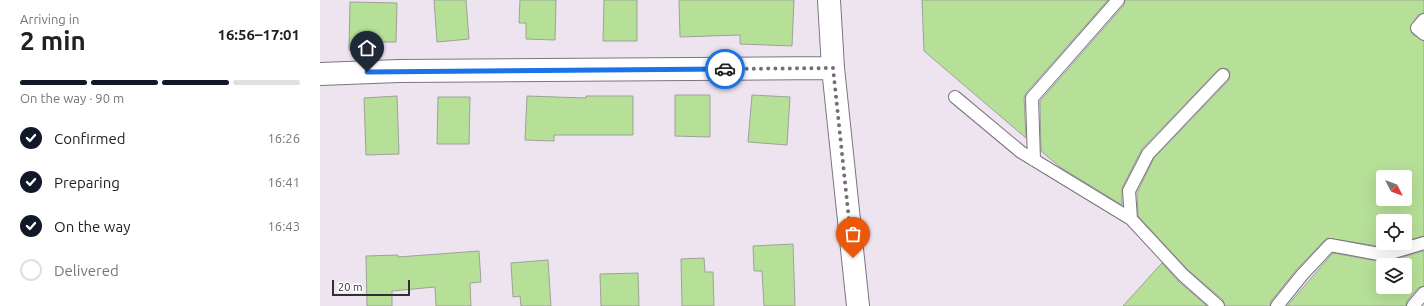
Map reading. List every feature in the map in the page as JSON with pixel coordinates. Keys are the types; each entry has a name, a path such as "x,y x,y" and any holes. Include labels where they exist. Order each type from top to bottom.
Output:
{"street":[{"path":"829,0 833,68 858,306"},
{"path":"320,74 407,71 833,68"}],"lane":[{"path":"1034,160 1032,98 1118,0"},
{"path":"1424,20 1417,28 1424,34"},
{"path":"1131,219 1130,191 1148,154 1223,75"},
{"path":"955,97 1021,152 1131,219 1183,275 1218,306"},
{"path":"1277,306 1302,275 1330,246 1384,255 1424,243"},
{"path":"1413,306 1424,293"}],"building":[{"path":"434,0 466,0 469,39 437,42"},
{"path":"520,0 556,0 555,40 526,39 526,23 519,23"},
{"path":"604,0 637,0 637,41 603,41"},
{"path":"679,0 794,0 792,46 740,44 740,35 680,37"},
{"path":"922,0 1108,0 1026,93 1024,98 1026,138 924,51"},
{"path":"1125,0 1424,0 1424,13 1418,15 1410,27 1412,34 1424,41 1424,236 1412,239 1412,214 1376,214 1376,246 1327,238 1296,270 1271,301 1270,306 1225,306 1223,300 1188,270 1138,216 1137,193 1154,158 1229,80 1230,73 1228,69 1221,68 1218,70 1142,149 1122,188 1122,205 1060,167 1041,151 1040,101 1124,5"},
{"path":"350,2 397,3 396,42 374,42 374,50 349,50"},
{"path":"675,95 710,95 710,137 675,136"},
{"path":"752,95 790,97 787,145 748,142"},
{"path":"397,96 399,154 366,155 364,98"},
{"path":"527,96 586,98 586,96 633,96 633,135 554,135 554,141 525,140"},
{"path":"438,97 470,97 469,144 437,144"},
{"path":"793,244 795,306 764,306 762,271 754,271 753,246"},
{"path":"479,251 481,282 470,283 471,306 436,306 435,287 392,291 392,306 367,306 366,256 398,255 398,257"},
{"path":"1424,251 1424,286 1418,288 1407,301 1406,306 1287,306 1333,253 1376,261 1376,294 1412,294 1412,258 1398,258"},
{"path":"704,258 705,272 713,272 714,306 682,306 681,259"},
{"path":"548,260 551,306 521,306 520,296 513,297 511,263"},
{"path":"1162,263 1178,281 1207,306 1123,306"},
{"path":"638,273 639,306 601,306 600,274"}],"way so far":[{"path":"725,69 833,68 853,258"}],"route":[{"path":"367,72 725,69"}]}
